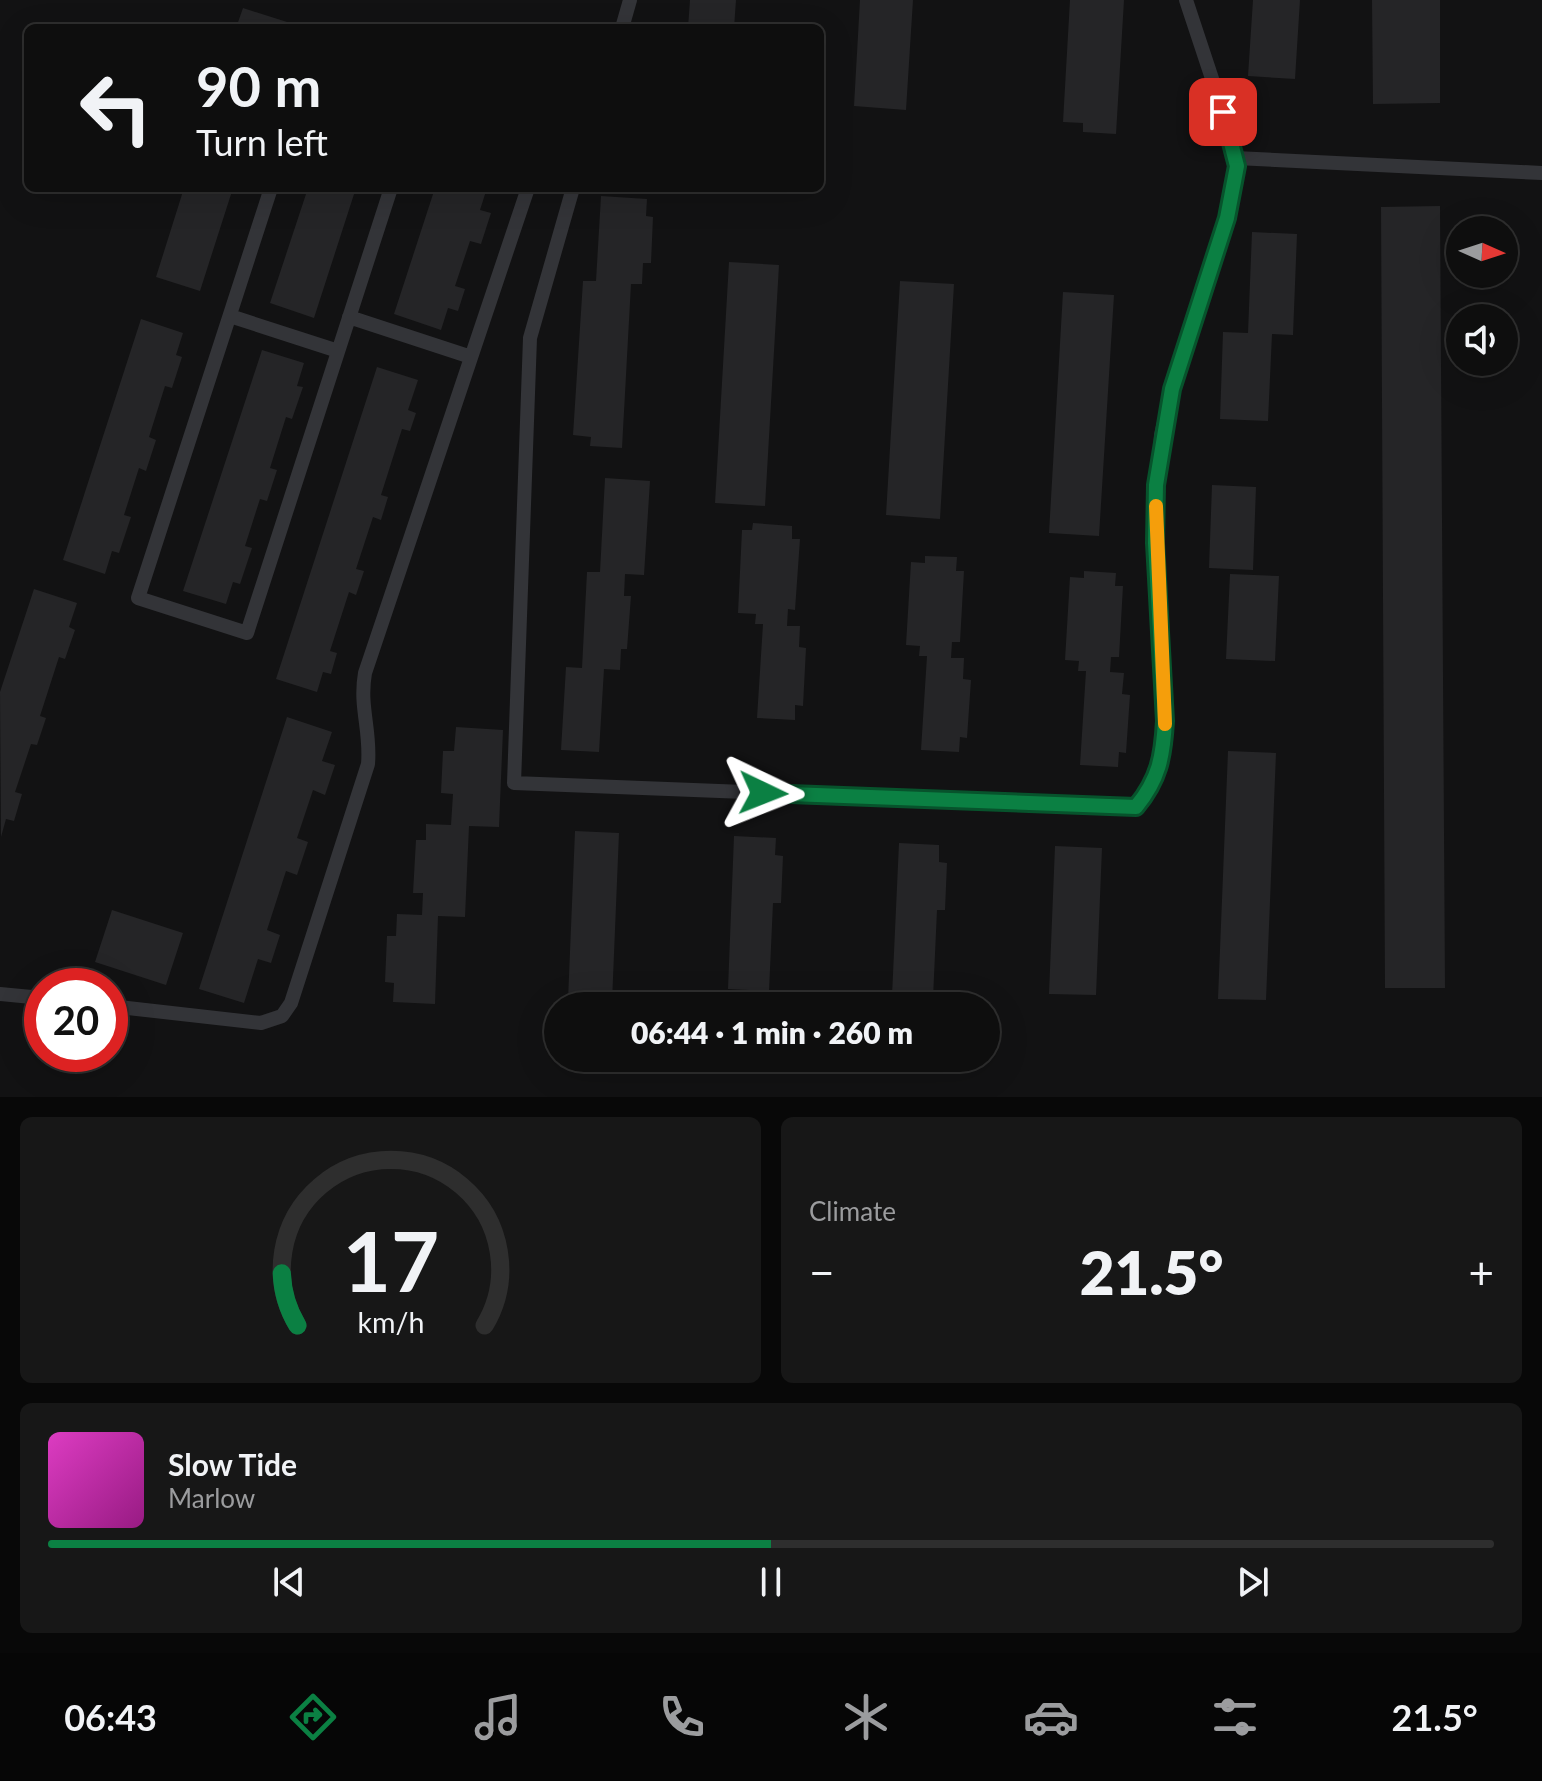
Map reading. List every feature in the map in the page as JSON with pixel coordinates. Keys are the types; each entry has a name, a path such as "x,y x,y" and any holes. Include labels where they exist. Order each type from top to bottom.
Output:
{"lane":[{"path":"623,24 630,0"},
{"path":"572,192 530,338 514,783 1136,807 1153,787 1163,751 1165,721 1155,543 1161,435 1172,389 1227,218 1236,158 1186,0"},
{"path":"1236,158 1542,173"},
{"path":"270,192 138,598 247,633 390,192"},
{"path":"128,1008 261,1023 282,1016 291,1003 368,764 370,733 361,699 365,673 527,192"},
{"path":"230,316 338,351"},
{"path":"349,317 471,357"},
{"path":"0,994 24,996"}],"building":[{"path":"690,0 736,0 734,24 688,24"},
{"path":"860,0 913,0 906,110 854,106"},
{"path":"1070,0 1124,0 1116,134 1083,132 1083,123 1063,122"},
{"path":"1253,0 1300,0 1295,79 1248,76"},
{"path":"1372,0 1440,0 1440,103 1373,104"},
{"path":"243,8 287,22 286,24 237,24"},
{"path":"183,192 232,192 200,291 156,277"},
{"path":"307,192 355,192 314,318 270,303"},
{"path":"434,192 486,192 480,210 491,213 481,244 470,241 455,286 465,289 458,311 448,308 441,330 394,314"},
{"path":"601,196 647,199 646,216 653,217 651,263 643,263 642,284 631,284 622,448 590,446 591,437 573,435 583,281 596,281"},
{"path":"1440,206 1445,988 1385,988 1381,207"},
{"path":"1252,232 1297,234 1293,335 1272,334 1268,421 1220,419 1223,332 1248,333"},
{"path":"729,262 779,265 765,506 715,503"},
{"path":"900,281 954,284 940,519 886,515"},
{"path":"1063,292 1114,295 1099,536 1049,533"},
{"path":"141,319 183,333 176,355 182,357 172,388 165,386 149,437 156,440 146,471 139,468 124,515 131,517 119,553 112,551 105,574 63,560"},
{"path":"262,350 304,363 297,386 303,387 292,419 286,417 270,468 277,470 267,501 260,499 245,546 252,548 240,584 233,582 226,604 183,591"},
{"path":"377,367 418,380 408,410 416,413 410,431 402,429 381,495 388,497 381,520 373,517 356,569 364,571 356,595 349,592 330,651 337,653 331,674 323,672 317,692 276,679"},
{"path":"605,478 650,481 644,575 625,574 624,596 631,596 627,649 621,649 620,670 604,669 599,752 561,750 566,667 582,668 587,572 600,572"},
{"path":"1212,485 1256,487 1253,570 1209,568"},
{"path":"753,523 792,526 792,539 800,539 795,610 788,609 787,626 800,626 799,647 806,648 803,706 795,705 795,720 757,718 763,624 755,624 756,614 738,613 742,530 752,530"},
{"path":"925,556 957,557 956,571 964,571 960,642 952,642 951,658 964,658 963,679 971,680 967,738 960,737 959,752 921,750 927,656 919,656 920,646 906,645 911,562 925,563"},
{"path":"1084,571 1116,573 1115,586 1123,586 1119,657 1111,657 1110,672 1124,673 1122,694 1130,695 1126,753 1119,752 1118,767 1080,765 1086,671 1078,671 1079,661 1065,660 1070,577 1084,578"},
{"path":"1230,574 1279,576 1275,661 1226,659"},
{"path":"34,589 77,603 69,627 75,630 65,659 59,657 40,716 46,718 37,745 31,744 15,792 22,794 14,821 6,819 1,837 0,692"},
{"path":"287,717 332,732 322,761 335,765 325,795 313,790 297,838 308,842 297,875 286,871 267,930 280,935 271,963 258,959 244,1003 199,989"},
{"path":"456,727 503,730 499,827 469,826 465,917 438,916 435,1004 393,1002 394,983 385,982 387,936 396,936 397,914 422,915 423,893 413,893 416,840 426,840 426,824 451,825 453,794 441,793 443,751 454,751"},
{"path":"1228,751 1276,753 1266,1000 1218,999"},
{"path":"575,831 619,833 612,992 568,992"},
{"path":"734,836 776,838 775,855 783,856 781,903 773,903 769,991 728,989"},
{"path":"899,843 939,845 939,862 947,863 945,910 937,910 933,992 892,992"},
{"path":"1055,846 1102,848 1096,995 1049,994"},
{"path":"112,910 183,933 166,985 128,973 128,968 114,968 95,962"}],"slow traffic":[{"path":"1156,506 1155,543 1165,724"}],"route":[{"path":"763,793 1136,807 1153,787 1163,751 1165,721 1155,543 1161,435 1172,389 1227,218 1237,166 1223,112"}]}
